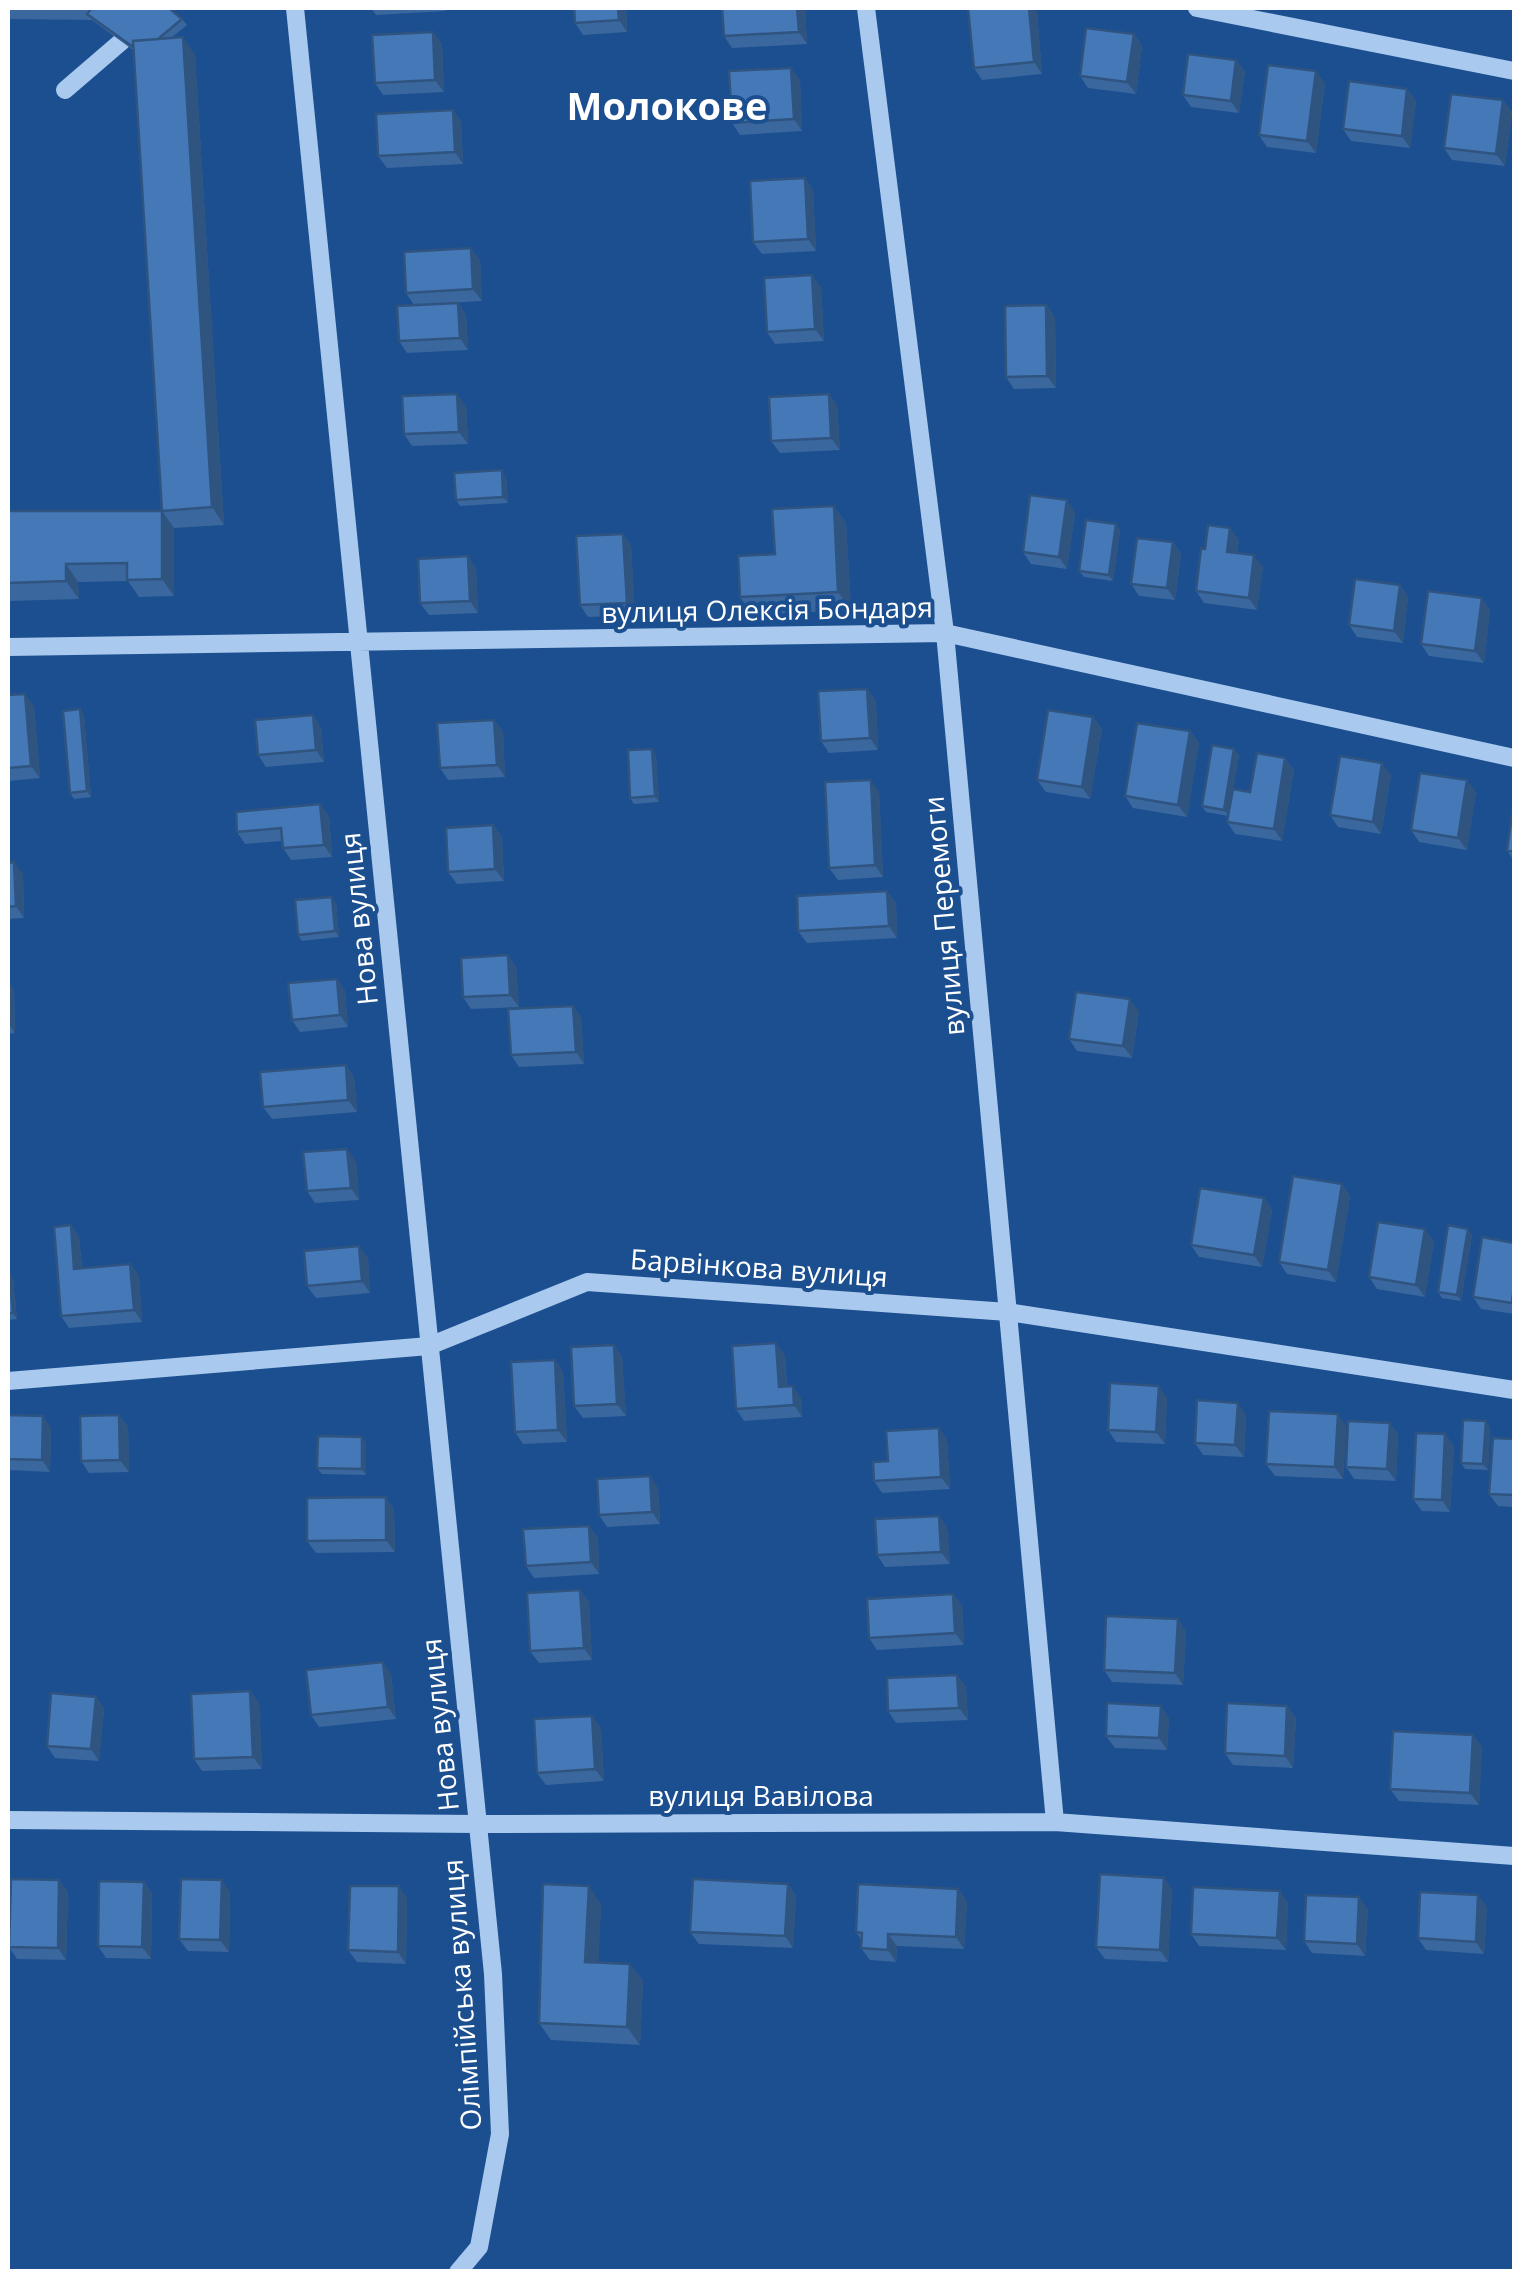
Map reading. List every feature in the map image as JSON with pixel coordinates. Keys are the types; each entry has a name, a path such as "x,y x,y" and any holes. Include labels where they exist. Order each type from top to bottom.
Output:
{"street":[{"name":"Нова вулиця","path":"295,8 476,1824"},
{"name":"вулиця Перемоги","path":"866,8 944,633 1056,1822"},
{"path":"1197,8 1514,70"},
{"path":"65,90 122,41"},
{"name":"вулиця Олексія Бондаря","path":"8,647 944,633 1514,758"},
{"name":"Барвінкова вулиця","path":"8,1381 429,1346 587,1282 1008,1312 1514,1390"},
{"name":"вулиця Вавілова","path":"8,1820 476,1824 1056,1822 1514,1856"},
{"name":"Олімпійська вулиця","path":"458,2272 479,2247 500,2134 493,1974 476,1824"}],"building":[{"path":"92,8 169,8 182,19 158,39 133,41 133,47 87,14"},
{"path":"574,8 618,8 619,20 575,23"},
{"path":"722,8 797,8 799,32 724,36"},
{"path":"968,8 1029,8 1034,62 974,68"},
{"path":"1086,28 1134,34 1127,82 1080,76"},
{"path":"433,32 435,80 375,83 372,35"},
{"path":"183,37 212,507 162,511 133,41"},
{"path":"1188,54 1236,60 1231,101 1183,95"},
{"path":"1268,65 1316,71 1307,141 1259,135"},
{"path":"791,68 794,119 732,123 729,71"},
{"path":"1349,81 1407,89 1402,136 1343,129"},
{"path":"1451,94 1503,100 1496,154 1444,148"},
{"path":"453,110 455,152 378,156 376,114"},
{"path":"805,178 808,239 753,242 750,181"},
{"path":"471,248 473,289 406,293 404,252"},
{"path":"812,275 815,329 767,332 764,278"},
{"path":"458,303 460,338 399,341 397,306"},
{"path":"1046,305 1047,376 1006,377 1005,306"},
{"path":"457,394 459,432 404,434 402,396"},
{"path":"829,394 831,438 771,441 769,397"},
{"path":"502,470 503,497 456,500 454,473"},
{"path":"1030,495 1067,500 1059,557 1023,552"},
{"path":"834,506 838,592 740,597 738,556 775,554 772,509"},
{"path":"8,511 162,511 162,579 127,580 127,563 66,564 66,581 8,583"},
{"path":"1086,520 1116,524 1109,575 1079,571"},
{"path":"1208,525 1230,528 1227,552 1254,555 1249,598 1196,591"},
{"path":"623,534 627,603 580,605 576,536"},
{"path":"1137,538 1173,542 1167,588 1131,584"},
{"path":"468,556 470,601 420,603 418,559"},
{"path":"1355,579 1400,585 1394,631 1349,625"},
{"path":"1428,591 1482,598 1475,651 1421,644"},
{"path":"867,689 870,738 821,741 818,691"},
{"path":"25,694 31,766 8,768 8,695"},
{"path":"80,709 87,791 70,793 63,711"},
{"path":"1048,710 1093,717 1082,787 1037,780"},
{"path":"313,715 316,750 258,755 255,720"},
{"path":"494,720 497,765 440,768 437,723"},
{"path":"1137,723 1190,731 1178,805 1125,796"},
{"path":"1212,745 1234,749 1224,810 1202,806"},
{"path":"652,749 655,796 630,798 628,750"},
{"path":"1257,753 1285,758 1274,829 1227,822 1233,789 1250,792"},
{"path":"1340,756 1382,763 1373,822 1330,815"},
{"path":"1420,773 1467,780 1458,838 1411,830"},
{"path":"871,780 875,865 829,868 825,782"},
{"path":"1514,801 1514,852 1507,850"},
{"path":"320,804 324,845 283,848 281,828 237,832 236,812"},
{"path":"493,825 495,869 448,872 446,828"},
{"path":"14,862 16,906 8,907 8,863"},
{"path":"887,891 889,926 798,931 797,896"},
{"path":"332,897 335,931 298,935 295,900"},
{"path":"508,955 510,995 463,997 461,958"},
{"path":"337,979 340,1015 292,1020 288,983"},
{"path":"1076,992 1130,999 1123,1046 1069,1039"},
{"path":"573,1006 576,1052 511,1055 508,1009"},
{"path":"346,1065 348,1100 263,1107 260,1072"},
{"path":"347,1149 351,1188 307,1191 303,1152"},
{"path":"1293,1176 1342,1184 1328,1270 1279,1262"},
{"path":"1200,1188 1264,1198 1254,1255 1191,1245"},
{"path":"1378,1222 1425,1229 1416,1285 1369,1277"},
{"path":"71,1225 74,1269 130,1264 134,1310 61,1316 54,1227"},
{"path":"1448,1225 1468,1229 1457,1295 1438,1292"},
{"path":"1482,1237 1514,1243 1512,1303 1473,1297"},
{"path":"359,1246 362,1281 307,1286 304,1251"},
{"path":"9,1273 13,1313 8,1313"},
{"path":"776,1343 779,1387 793,1386 794,1405 736,1409 732,1346"},
{"path":"614,1345 617,1404 574,1406 571,1347"},
{"path":"555,1360 558,1430 515,1432 511,1362"},
{"path":"1110,1383 1159,1386 1156,1432 1108,1430"},
{"path":"1197,1400 1238,1403 1235,1445 1195,1443"},
{"path":"1269,1411 1338,1414 1335,1467 1266,1464"},
{"path":"8,1415 43,1416 42,1460 8,1459"},
{"path":"119,1415 120,1460 81,1461 80,1416"},
{"path":"1463,1420 1486,1421 1483,1464 1461,1463"},
{"path":"1348,1421 1390,1423 1387,1469 1346,1467"},
{"path":"939,1428 941,1477 874,1481 873,1462 888,1461 886,1431"},
{"path":"1416,1433 1445,1434 1442,1500 1413,1499"},
{"path":"318,1436 362,1437 362,1469 317,1468"},
{"path":"1493,1438 1514,1439 1514,1495 1489,1494"},
{"path":"650,1476 652,1512 599,1515 597,1479"},
{"path":"386,1497 386,1540 307,1541 307,1498"},
{"path":"939,1516 941,1552 877,1555 875,1519"},
{"path":"589,1526 591,1562 526,1566 523,1529"},
{"path":"580,1590 584,1648 530,1651 527,1593"},
{"path":"953,1594 955,1633 869,1638 867,1599"},
{"path":"1106,1616 1178,1619 1175,1673 1104,1670"},
{"path":"383,1662 388,1707 311,1715 306,1670"},
{"path":"957,1675 959,1708 888,1711 887,1678"},
{"path":"250,1691 253,1757 194,1759 191,1694"},
{"path":"51,1693 96,1697 91,1749 47,1746"},
{"path":"1107,1703 1161,1706 1159,1738 1106,1736"},
{"path":"1227,1703 1287,1706 1285,1756 1225,1753"},
{"path":"592,1716 595,1769 537,1773 534,1719"},
{"path":"1393,1731 1473,1735 1470,1793 1390,1789"},
{"path":"1100,1874 1164,1878 1160,1950 1096,1947"},
{"path":"11,1879 59,1880 58,1948 9,1947"},
{"path":"181,1879 222,1880 220,1940 179,1939"},
{"path":"693,1879 788,1884 785,1936 690,1932"},
{"path":"99,1881 144,1882 142,1947 98,1946"},
{"path":"543,1884 589,1886 585,1962 630,1964 627,2027 539,2023"},
{"path":"858,1884 958,1889 956,1937 888,1934 888,1950 861,1948 862,1933 856,1932"},
{"path":"350,1886 399,1886 398,1952 348,1950"},
{"path":"1193,1887 1280,1891 1277,1938 1191,1934"},
{"path":"1420,1892 1478,1895 1476,1942 1418,1938"},
{"path":"1306,1895 1359,1897 1357,1944 1304,1941"}],"district":[{"name":"Молокове","path":"667,105"}]}
